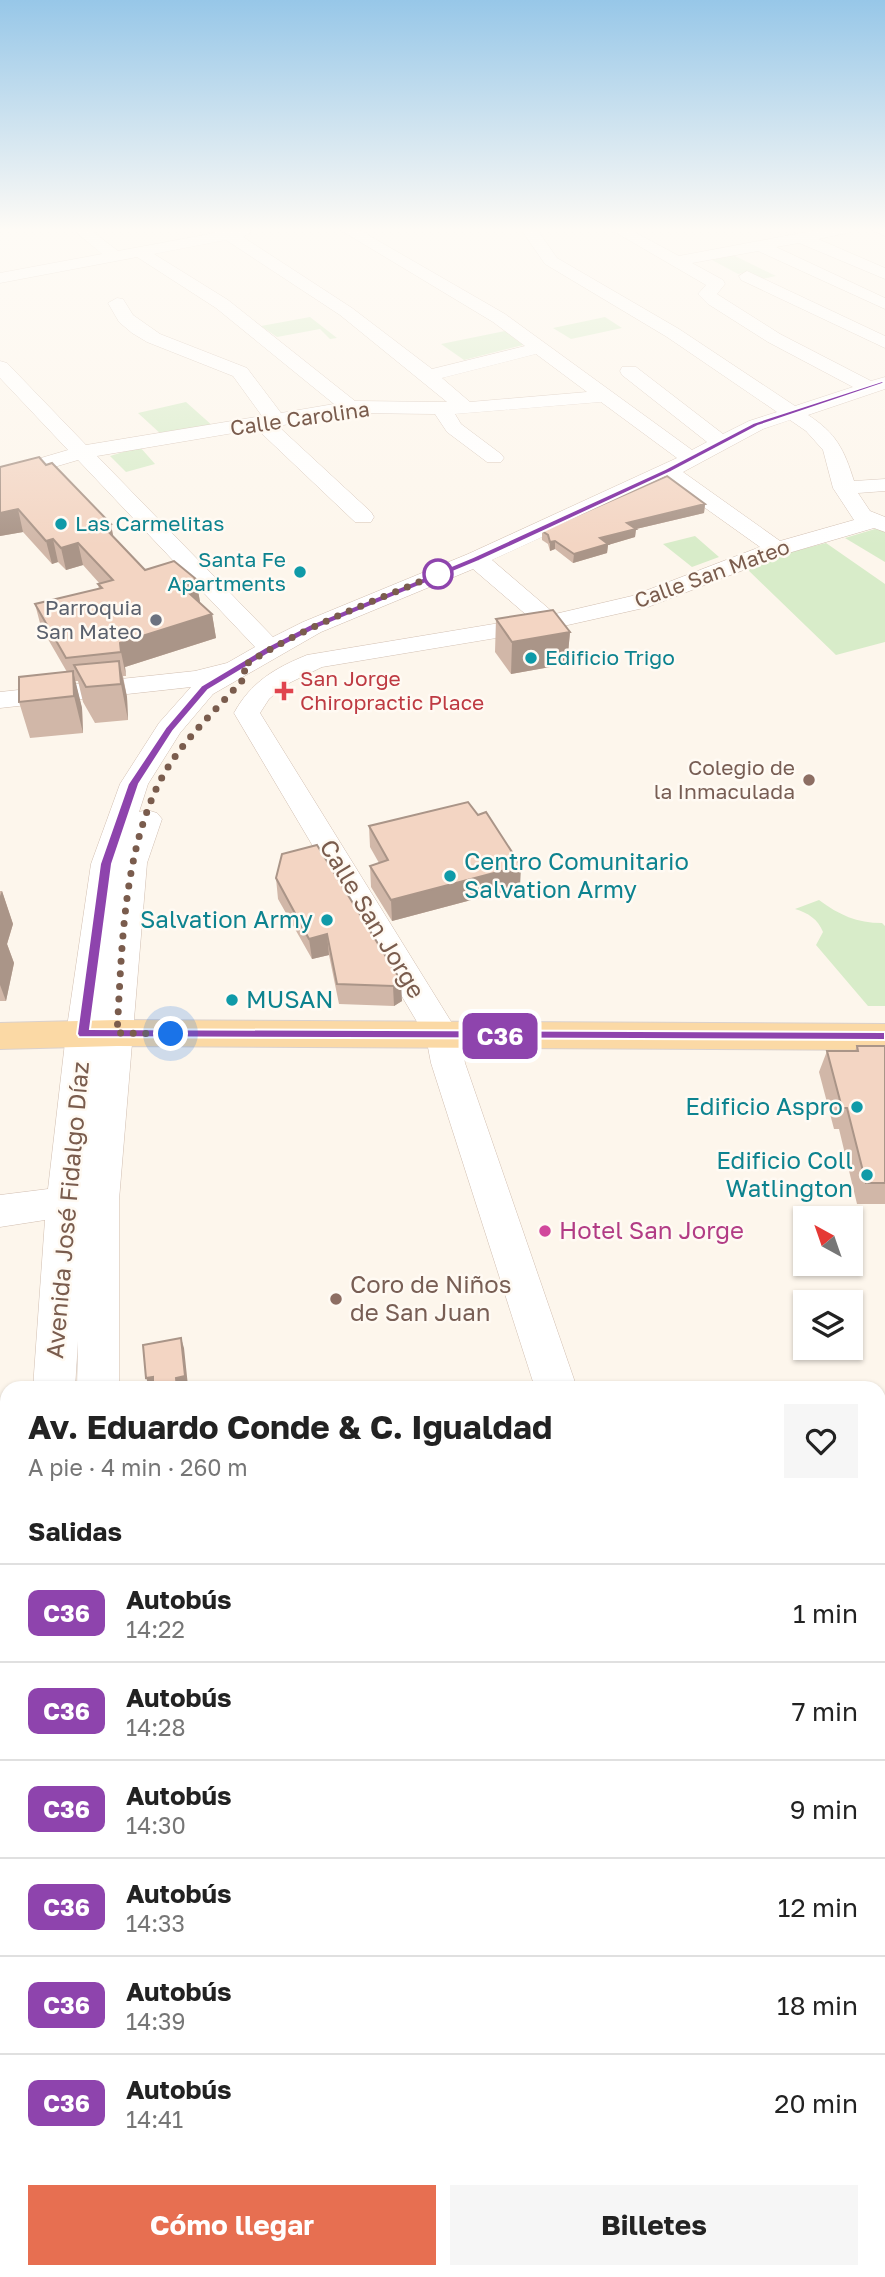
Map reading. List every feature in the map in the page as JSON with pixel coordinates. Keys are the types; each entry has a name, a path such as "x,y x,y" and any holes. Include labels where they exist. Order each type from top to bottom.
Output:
{"main road":[{"path":"0,1036 100,1034 885,1037"}],"street":[{"path":"150,334 245,376 269,421 363,517"},
{"path":"259,334 350,408"},
{"path":"378,334 430,375 465,408"},
{"path":"521,334 691,459"},
{"path":"676,334 813,427 833,447 845,488 862,516 879,524"},
{"path":"768,334 877,385"},
{"path":"867,334 885,343"},
{"path":"430,375 541,347"},
{"path":"0,368 83,452 265,663 312,627 476,559 668,471 756,425 877,385"},
{"path":"629,371 721,443"},
{"name":"Calle Carolina","path":"0,477 83,452 350,408 465,408 604,396"},
{"path":"441,408 454,428 494,457"},
{"path":"668,471 777,549"},
{"path":"845,488 885,485"},
{"name":"Calle San Mateo","path":"0,700 195,678 265,663 316,660 550,622 639,602 777,549 879,524"},
{"path":"476,559 550,622"},
{"name":"Avenida José Fidalgo Díaz","path":"54,1381 66,1202 100,1034 123,938 132,863 158,787 193,732 247,675 265,663"},
{"name":"Calle San Jorge","path":"265,663 247,713 443,1036 452,1076 554,1381"},
{"name":"Avenida José Fidalgo Díaz","path":"98,1381 100,1034"},
{"path":"0,1211 66,1202"}],"green space":[{"path":"325,334 332,334 337,338 330,339"},
{"path":"489,334 509,334 523,345 464,360 441,344"},
{"path":"563,334 593,334 571,339"},
{"path":"186,402 214,427 162,435 138,413"},
{"path":"140,447 155,464 126,472 110,456"},
{"path":"875,529 885,531 885,562 845,538"},
{"path":"695,536 719,557 692,567 663,544"},
{"path":"826,543 885,584 885,642 836,655 746,568 772,557"},
{"path":"819,900 849,917 864,922 882,923 885,926 885,1006 868,1006 816,945 823,932 821,927 812,917 795,909"}],"building":[{"path":"39,457 46,465 52,463 111,524 103,526 145,570 174,561 196,579 179,584 212,614 120,643 121,652 66,658 35,604 102,588 98,584 113,580 78,543 61,548 53,539 46,541 18,509 0,513 0,467"},
{"path":"667,476 705,504 627,523 636,529 600,538 608,544 574,554 555,541 550,542 548,535 542,531"},
{"path":"553,610 570,632 512,642 496,619"},
{"path":"119,661 121,684 86,687 74,665"},
{"path":"73,671 74,696 19,702 19,677"},
{"name":"Centro Comunitario Salvation Army","path":"468,802 478,815 486,812 521,866 391,900 370,866 388,860 369,826"},
{"path":"317,845 401,981 393,986 337,984 327,934 309,939 276,878 282,854"},
{"path":"857,1046 885,1046 885,1183 866,1183 847,1108 842,1108 827,1051 858,1051"},
{"path":"181,1338 185,1376 176,1378 176,1381 153,1381 153,1377 146,1378 143,1345"}],"bus line":[{"name":"C36","path":"885,383 756,425 668,471 476,559 312,627 204,688 169,729 134,784 106,864 83,1034 885,1037"}],"place":[{"name":"Las Carmelitas","path":"61,524"},
{"name":"Santa Fe Apartments","path":"300,572"},
{"name":"Parroquia San Mateo","path":"156,620"},
{"name":"Edificio Trigo","path":"531,658"},
{"name":"San Jorge Chiropractic Place","path":"284,691"},
{"name":"Colegio de la Inmaculada","path":"809,780"},
{"name":"Centro Comunitario Salvation Army","path":"450,876"},
{"name":"Salvation Army","path":"327,920"},
{"name":"MUSAN","path":"232,1000"},
{"name":"Edificio Aspro","path":"857,1107"},
{"name":"Edificio Coll Watlington","path":"867,1175"},
{"name":"Hotel San Jorge","path":"545,1231"},
{"name":"Coro de Niños de San Juan","path":"336,1299"}],"route":[{"path":"171,1034 117,1033 123,938 132,863 158,787 193,732 247,675 242,667 312,627 438,574"}]}
